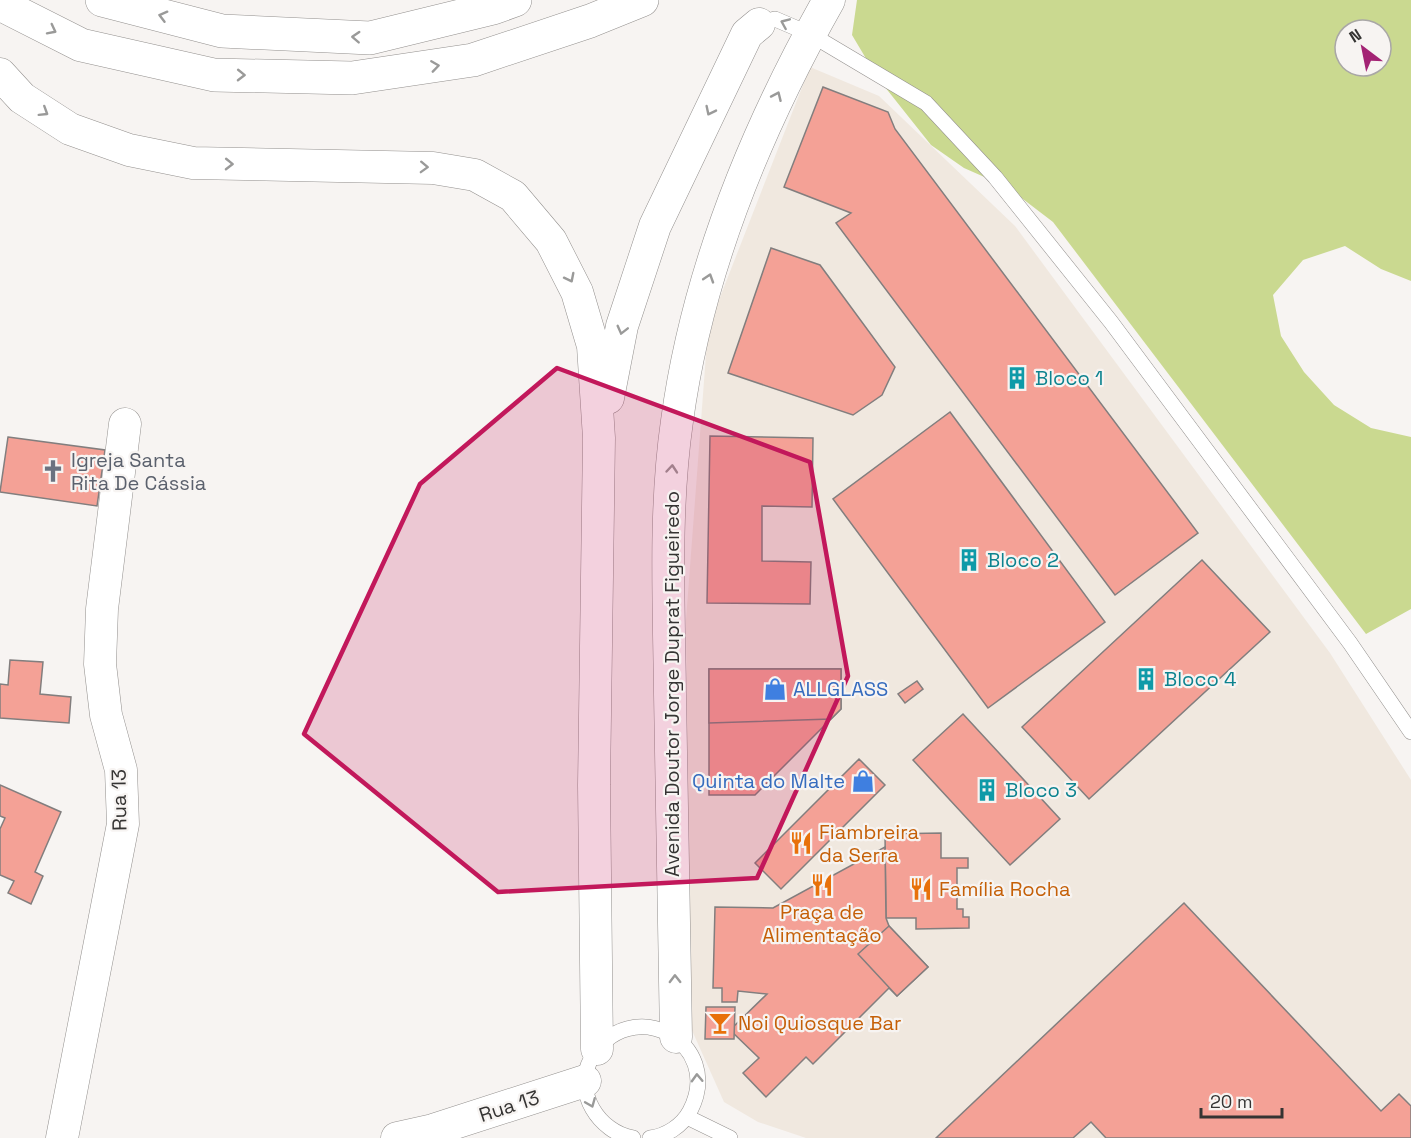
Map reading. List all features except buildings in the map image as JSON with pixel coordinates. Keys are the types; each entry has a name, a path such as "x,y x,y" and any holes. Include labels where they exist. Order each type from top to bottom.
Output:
{"main road":[{"path":"102,0 222,31 370,38 493,8 514,0"},
{"path":"0,4 81,45 214,75 352,78 473,60 590,21 642,0"}],"street":[{"name":"Avenida Doutor Jorge Duprat Figueiredo","path":"676,1037 668,568 677,420 698,309 721,242 779,92 829,0"},
{"path":"600,438 622,326 655,226 747,34 759,24"},
{"path":"0,74 22,98 70,129 129,150 193,163 433,168 475,176 513,196 551,241 577,292 594,346 600,438 594,785 597,1049"},
{"name":"Rua 13","path":"62,1138 123,824 121,770 106,715 100,664 102,609 125,424"},
{"name":"Rua 13","path":"397,1138 433,1130 585,1081"}],"lane":[{"path":"759,24 775,19 810,34 926,103 995,177 1111,322 1350,643 1411,732"},
{"path":"633,1138 608,1128 596,1115 588,1099 585,1081 588,1064 597,1049 610,1036 626,1028 643,1026 661,1029 676,1037 689,1050 697,1066 699,1083 696,1101 687,1117 674,1129 650,1138"},
{"path":"687,1117 730,1138"}],"highlighted area":[{"path":"557,368 810,462 848,676 757,878 498,892 304,734 420,484"}],"shaded area":[{"path":"810,67 879,96 1015,226 1330,653 1411,780 1411,1138 806,1138 758,1122 724,1102 690,1026 686,620 708,328"}],"green space":[{"path":"857,0 1411,0 1411,281 1381,269 1345,246 1303,260 1273,295 1281,336 1304,372 1334,405 1371,428 1411,437 1411,609 1366,634 1053,222 1007,187 964,168 931,145 877,77 852,35"}],"place":[{"name":"Bloco 1","path":"1017,378"},
{"name":"Igreja Santa Rita De Cássia","path":"53,471"},
{"name":"Bloco 2","path":"969,560"},
{"name":"Bloco 4","path":"1146,679"},
{"name":"ALLGLASS","path":"775,689"},
{"name":"Quinta do Malte","path":"863,781"},
{"name":"Bloco 3","path":"987,790"},
{"name":"Fiambreira da Serra","path":"801,843"},
{"name":"Praça de Alimentação","path":"822,885"},
{"name":"Família Rocha","path":"921,889"},
{"name":"Noi Quiosque Bar","path":"720,1023"}]}
